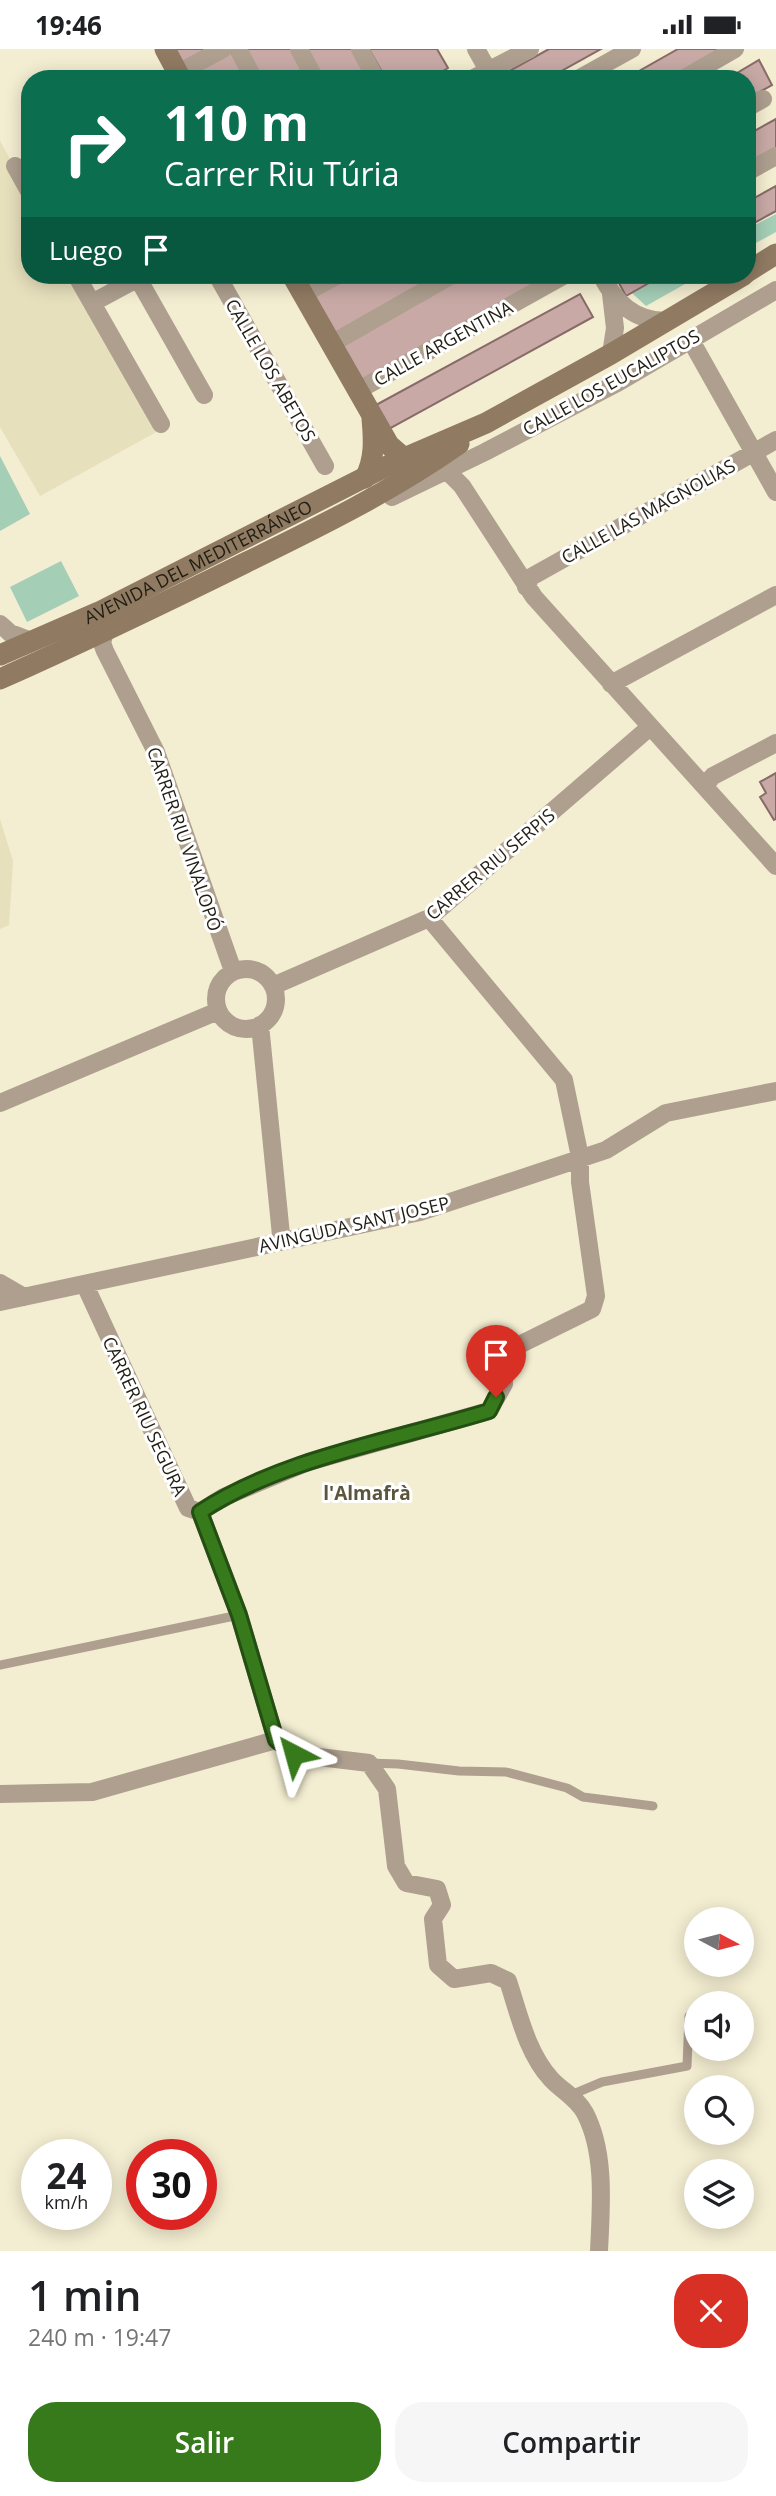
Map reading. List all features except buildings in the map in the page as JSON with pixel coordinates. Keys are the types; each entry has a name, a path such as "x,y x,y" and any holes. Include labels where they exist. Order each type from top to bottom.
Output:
{"street":[{"path":"165,49 177,70"},
{"path":"190,70 223,49"},
{"path":"238,49 249,70"},
{"path":"299,49 310,70"},
{"path":"360,49 371,70"},
{"path":"476,49 482,70"},
{"path":"494,70 530,49"},
{"path":"594,70 632,49"},
{"path":"699,70 735,49"},
{"path":"756,167 776,156"},
{"path":"15,166 21,177"},
{"name":"AVENIDA DEL MEDITERRÁNEO","path":"756,267 776,254"},
{"path":"81,284 161,424"},
{"path":"92,303 126,284"},
{"path":"144,284 204,395"},
{"name":"CALLE LOS ABETOS","path":"221,284 325,466"},
{"path":"297,284 397,457 435,468 462,486 526,587 776,866"},
{"path":"303,294 321,284"},
{"path":"331,344 436,284"},
{"name":"CALLE ARGENTINA","path":"357,391 549,284"},
{"path":"606,284 611,294 615,328 611,354"},
{"name":"AVENIDA DEL MEDITERRÁNEO","path":"0,655 99,612 365,478 397,457 486,422 611,354 728,284"},
{"name":"CALLE LOS EUCALIPTOS","path":"435,468 619,382 776,290"},
{"path":"611,294 635,314 650,321 666,321"},
{"path":"694,337 695,346 776,492"},
{"path":"365,478 374,446 372,417"},
{"name":"AVENIDA DEL MEDITERRÁNEO","path":"299,536 352,516 435,468 486,422"},
{"name":"CALLE LAS MAGNOLIAS","path":"526,587 531,577 776,440"},
{"name":"AVENIDA DEL MEDITERRÁNEO","path":"344,512 383,486 389,479 397,457"},
{"name":"AVENIDA DEL MEDITERRÁNEO","path":"0,678 104,632 435,468"},
{"path":"611,684 776,595"},
{"path":"0,624 10,633 31,641"},
{"name":"CARRER RIU VINALOPÓ","path":"104,632 102,643 105,651 156,752 233,971"},
{"name":"CARRER RIU SERPIS","path":"273,986 429,919 650,727"},
{"path":"704,786 713,776 776,743"},
{"path":"200,1512 224,1496 308,1462 489,1411 504,1384 503,1360 511,1349 592,1309 596,1296 583,1207 580,1157 564,1080 429,919"},
{"path":"251,969 260,972 273,986 275,1004 267,1020 260,1025 251,1028 232,1025 218,1011 216,993 225,977 233,971 251,969"},
{"path":"0,1103 218,1011"},
{"path":"260,1025 281,1235 285,1241"},
{"name":"AVINGUDA SANT JOSEP","path":"0,1302 420,1212 606,1150 666,1113 776,1091"},
{"path":"0,1283 24,1297"},
{"name":"CARRER RIU SEGURA","path":"85,1285 188,1508 200,1512 239,1615 276,1740"},
{"path":"0,1794 92,1792 276,1740 294,1754 369,1763 387,1789 396,1866 406,1884 438,1889 442,1905 433,1919 438,1965 454,1979 491,1972 508,1981 531,2049 551,2079 571,2095 585,2113 598,2151 599,2251"}],"lane":[{"path":"0,1665 239,1615"},
{"path":"369,1763 398,1763 459,1772 506,1772 567,1788 583,1797 653,1806"},
{"path":"571,2095 602,2082 682,2069 687,2066 687,2061"}],"shaded area":[{"path":"0,141 21,179 21,284 79,284 160,430 40,496 0,427"},
{"path":"0,819 13,861 9,925 0,929"}],"green space":[{"path":"776,214 776,232 756,243 756,224"},
{"path":"648,284 685,284 646,306 632,293"},
{"path":"0,456 30,514 0,531"},
{"path":"61,561 79,596 27,622 10,587"}],"district":[{"name":"l'Almafrà","path":"367,1493"}],"route":[{"path":"294,1754 276,1740 239,1615 200,1512 224,1496 308,1462 489,1411 496,1397"}]}
